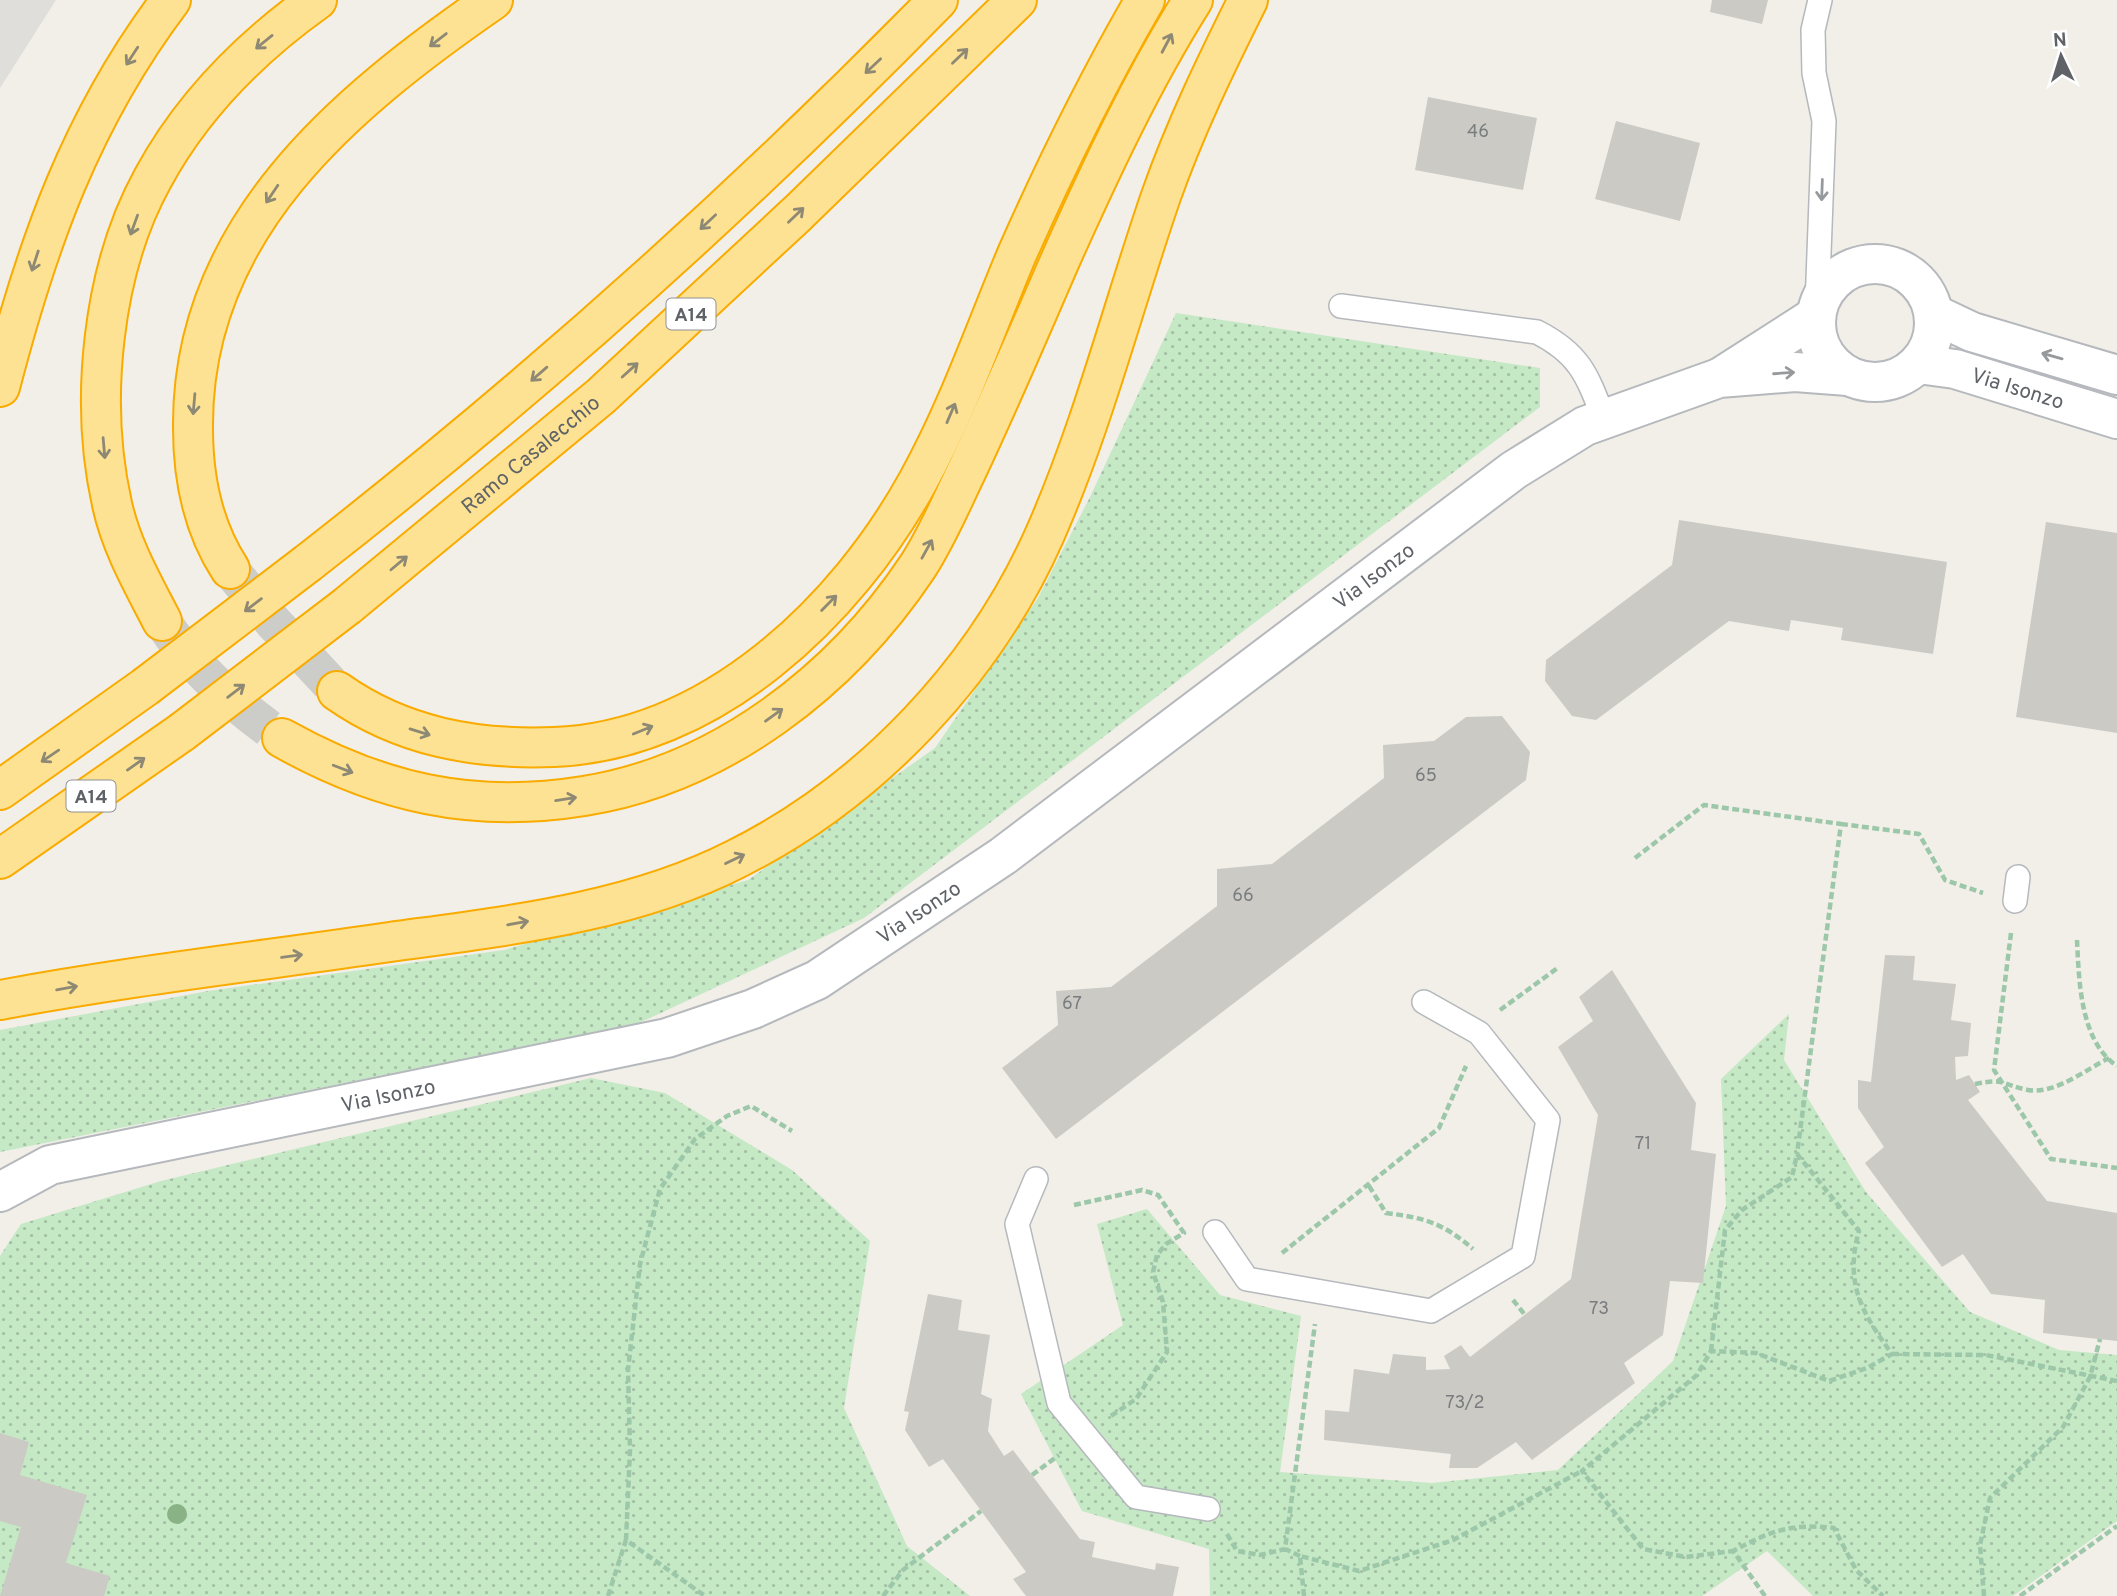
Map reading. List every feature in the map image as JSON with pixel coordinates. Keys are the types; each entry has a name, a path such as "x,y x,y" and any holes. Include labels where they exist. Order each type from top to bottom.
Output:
{"highway":[{"path":"0,387 36,257 91,123 135,51 171,0"},
{"path":"162,621 124,544 112,506 105,464 101,409 106,328 118,269 153,178 198,108 246,57 317,0"},
{"path":"230,569 216,547 193,469 196,378 219,286 243,238 277,186 316,142 377,86 493,0"},
{"name":"A14","path":"0,790 145,687 308,563 482,424 658,270 938,0"},
{"name":"Ramo Casalecchio","path":"0,859 182,732 346,606 601,396 798,213 1017,0"},
{"path":"337,691 363,710 401,727 443,740 529,748 578,746 628,736 680,715 732,686 786,647 837,596 881,541 918,481 950,418 1019,251 1099,84 1145,0"},
{"path":"282,738 327,763 409,791 455,801 555,801 652,781 707,757 757,727 799,697 858,641 919,564 943,521 1003,396 1088,198 1144,86 1193,0"},
{"path":"0,1000 75,986 468,932 620,902 734,861 790,828 845,789 923,719 960,673 995,625 1042,541 1088,422 1162,194 1195,110 1248,0"}],"street":[{"path":"1719,378 1795,372 1848,376 1866,382 1885,381 1903,375 1918,364 1932,341 1934,314 1929,299 1914,278 1892,266 1874,263 1855,267 1838,276 1825,289 1817,311 1816,334 1822,351 1834,366 1848,376"},
{"path":"1719,378 1817,311"},
{"name":"Via Isonzo","path":"1934,314 1972,332 2117,375"},
{"name":"Via Isonzo","path":"1918,364 1955,369 2117,419"},
{"name":"Via Isonzo","path":"0,1192 50,1165 667,1038 753,1009 817,979 1003,856 1514,470 1585,426 1719,378"}],"lane":[{"path":"1817,311 1824,121 1814,73 1813,30 1820,0"},
{"path":"1341,306 1536,332 1561,345 1580,363 1604,419"},
{"path":"2015,901 2018,877"},
{"path":"1215,1233 1247,1279 1431,1311 1523,1256 1548,1120 1479,1033 1424,1002"},
{"path":"1036,1180 1017,1224 1059,1403 1136,1497 1208,1509"}],"path":[{"path":"1635,858 1704,805 1919,834 1945,880 2015,901 1994,1070 2051,1159 2117,1168"},
{"path":"1208,1509 1237,1551 1260,1555 1284,1549 1300,1556 1359,1571 1452,1540 1582,1471 1697,1375 1711,1351 1724,1230 1742,1210 1792,1178 1841,824"},
{"path":"2077,940 2088,1025 2117,1066"},
{"path":"1247,1279 1369,1186 1439,1128 1483,1021 1559,967"},
{"path":"1975,1084 2000,1079 2030,1090 2062,1083 2109,1058"},
{"path":"608,1596 626,1540 630,1450 628,1370 640,1264 660,1189 695,1139 727,1116 751,1106 792,1131"},
{"path":"1797,1154 1859,1231 1854,1246 1853,1283 1866,1318 1892,1354"},
{"path":"1369,1186 1386,1213 1423,1218 1451,1229 1477,1252 1525,1315"},
{"path":"1074,1205 1142,1190 1158,1195 1190,1242"},
{"path":"1032,1475 1136,1399 1167,1352 1163,1301 1153,1272 1157,1255 1166,1244 1184,1233"},
{"path":"1284,1549 1320,1292"},
{"path":"1984,1596 1980,1545 1990,1498 2063,1427 2090,1377 2100,1339"},
{"path":"1711,1351 1756,1353 1829,1381 1867,1368 1892,1354 1986,1355 2117,1381"},
{"path":"1582,1471 1643,1549 1686,1557 1733,1551 1775,1529 1806,1525 1834,1528 1856,1570 1883,1596"},
{"path":"883,1596 903,1570 981,1511"},
{"path":"2021,1596 2117,1526"},
{"path":"626,1540 705,1596"},
{"path":"1733,1551 1765,1596"},
{"path":"1300,1556 1304,1596"}],"shaded area":[{"path":"0,0 56,0 0,88"}],"green space":[{"path":"1176,313 1540,368 1540,407 864,918 635,1025 0,1152 0,1030 208,991 504,950 748,880 935,748 1038,598 1090,497"},
{"path":"1789,1014 1784,1060 1866,1192 1970,1312 2059,1350 2117,1355 2117,1521 2013,1596 1813,1596 1767,1551 1702,1596 1210,1596 1209,1549 1082,1511 1021,1394 1123,1325 1097,1224 1147,1209 1220,1295 1301,1316 1280,1472 1432,1483 1558,1470 1673,1361 1726,1206 1721,1079"},
{"path":"591,1078 665,1093 792,1170 870,1241 844,1408 907,1546 970,1596 0,1596 0,1256 21,1224 161,1181"}],"building":[{"path":"1712,0 1768,0 1762,24 1710,12"},
{"path":"1428,97 1537,118 1523,190 1415,170"},
{"path":"1616,121 1700,143 1680,221 1595,199"},
{"path":"1679,520 1947,562 1933,654 1841,640 1843,628 1791,620 1789,631 1729,621 1596,720 1572,716 1545,681 1546,660 1672,565"},
{"path":"2046,522 2117,533 2117,733 2016,717"},
{"path":"1502,716 1530,752 1526,780 1056,1139 1002,1068 1058,1025 1056,991 1111,987 1217,906 1217,869 1272,864 1384,778 1383,745 1434,741 1466,717"},
{"path":"1885,955 1915,956 1913,980 1956,984 1951,1020 1971,1023 1968,1056 1955,1057 1956,1080 1969,1075 1980,1092 1968,1100 2047,1201 2117,1213 2117,1341 2043,1333 2045,1300 1991,1294 1963,1254 1942,1267 1865,1163 1884,1147 1858,1108 1858,1080 1871,1082"},
{"path":"1612,970 1696,1103 1691,1150 1716,1154 1703,1283 1670,1281 1663,1335 1624,1363 1635,1383 1532,1460 1516,1442 1477,1468 1449,1468 1451,1454 1324,1440 1325,1410 1349,1412 1354,1369 1389,1374 1393,1354 1426,1357 1426,1370 1450,1369 1444,1356 1461,1345 1470,1357 1571,1279 1598,1115 1558,1047 1593,1021 1579,997"},
{"path":"928,1294 962,1300 958,1330 990,1335 981,1394 992,1399 988,1431 1004,1456 1013,1450 1080,1539 1095,1542 1092,1557 1155,1570 1156,1563 1179,1567 1173,1596 1026,1596 1013,1579 1026,1572 943,1459 929,1467 905,1430 909,1412 904,1411"},
{"path":"0,1433 29,1442 20,1475 87,1495 66,1563 110,1576 104,1596 0,1596 21,1527 0,1521"}],"tunnel":[{"path":"230,569 273,622 337,691"},
{"path":"162,621 188,655 217,686 282,738"}]}
